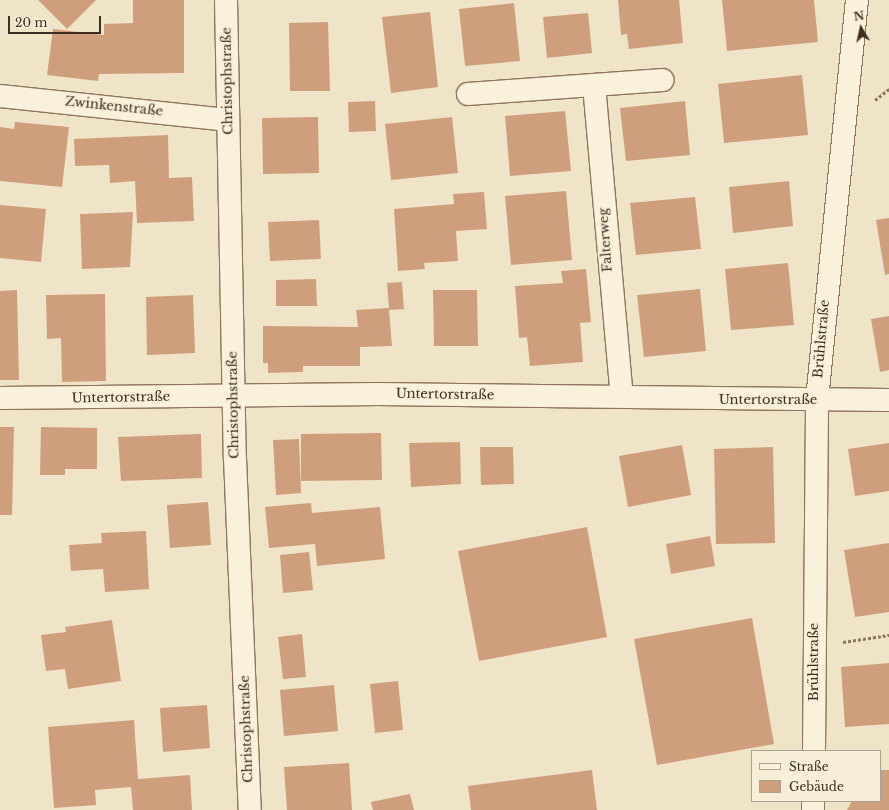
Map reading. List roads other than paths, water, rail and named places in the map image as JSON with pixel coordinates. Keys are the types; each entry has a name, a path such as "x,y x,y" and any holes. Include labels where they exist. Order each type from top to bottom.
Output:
{"street":[{"name":"Christophstraße","path":"226,0 235,396 250,810"},
{"name":"Brühlstraße","path":"814,750 813,647 817,400 858,0"},
{"path":"468,94 662,80"},
{"name":"Falterweg","path":"594,85 622,396"},
{"name":"Zwinkenstraße","path":"0,96 96,104 228,120"},
{"name":"Untertorstraße","path":"0,398 235,396 622,396 889,400"}]}
